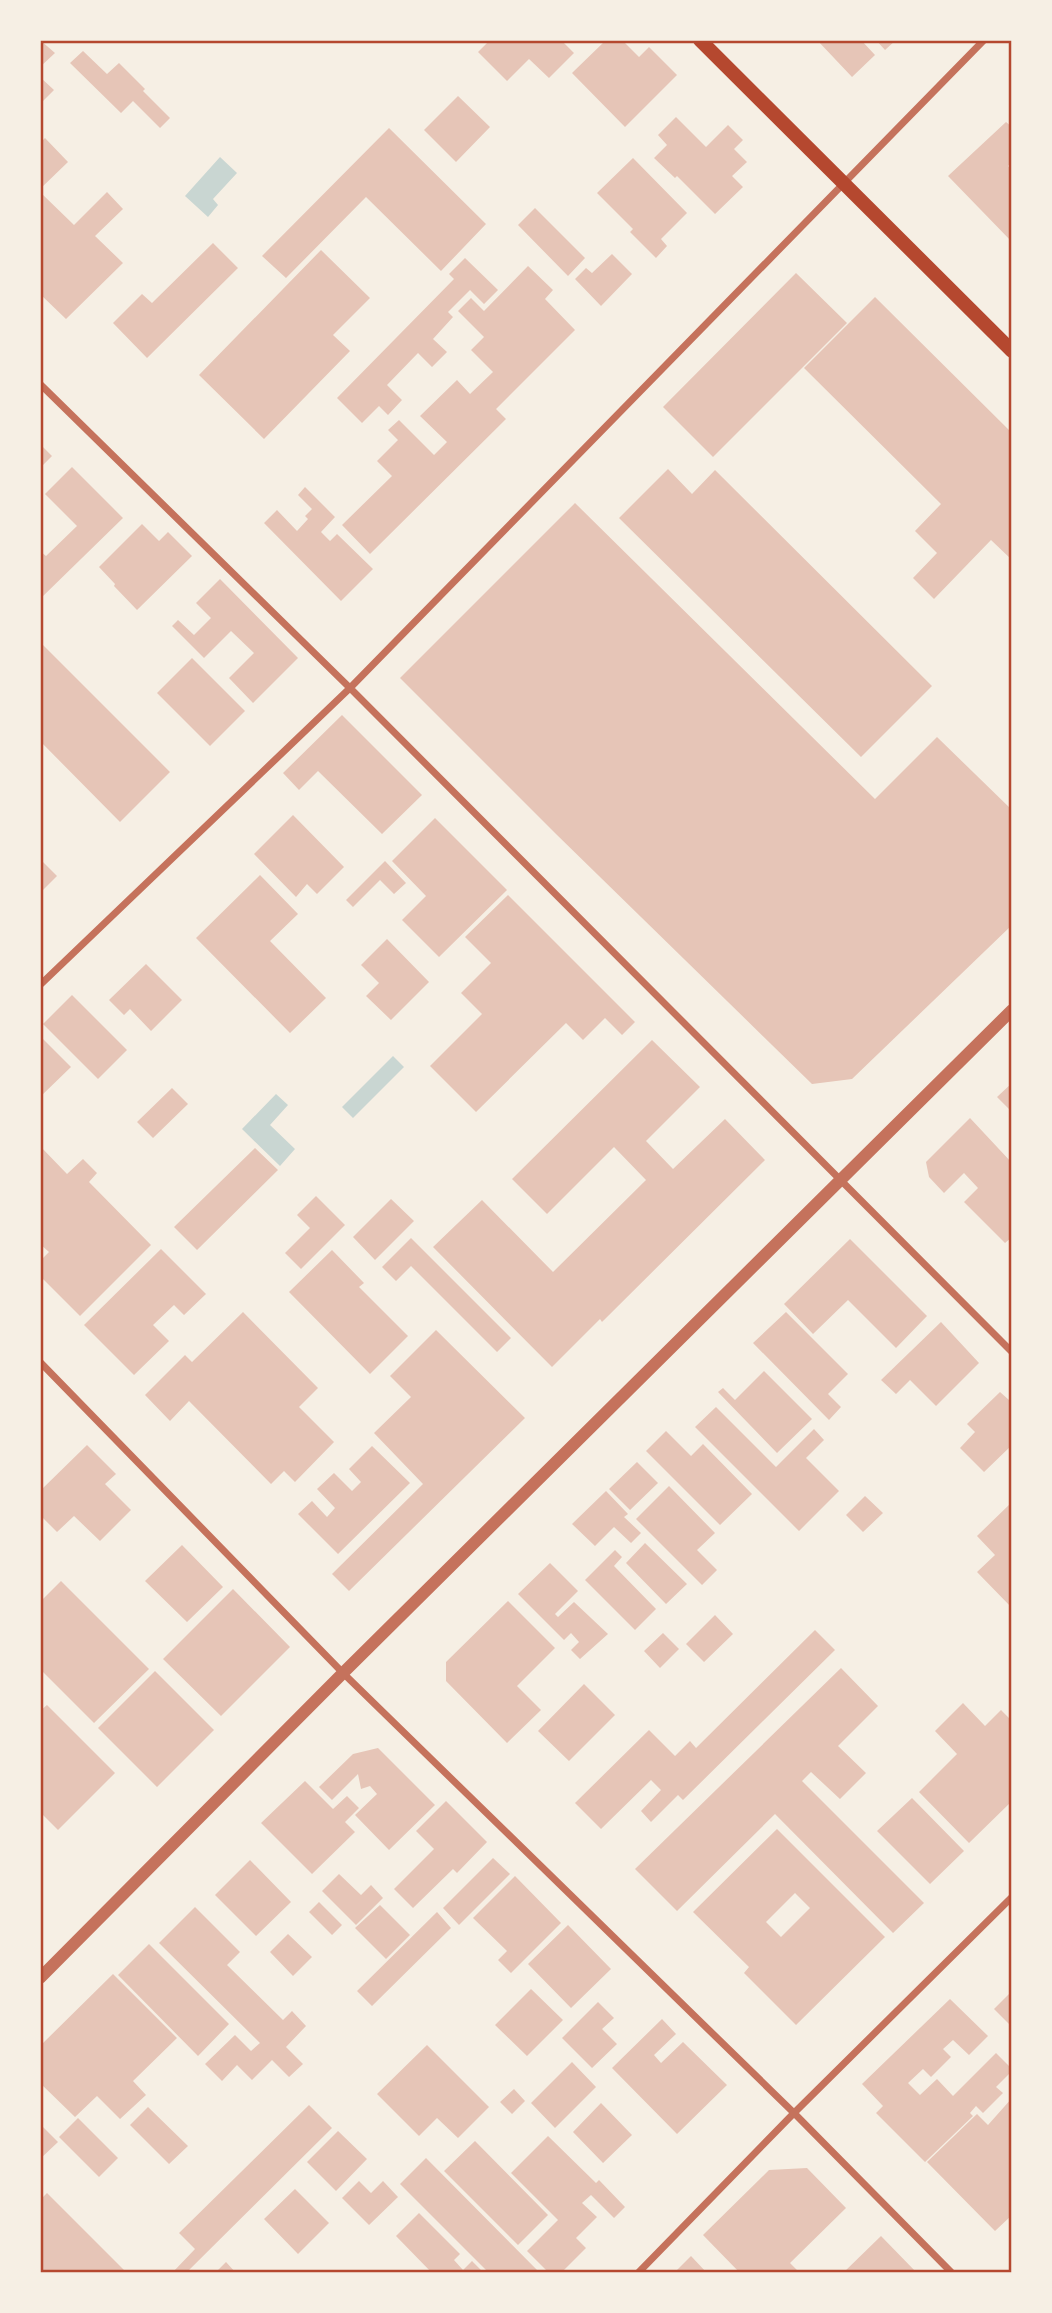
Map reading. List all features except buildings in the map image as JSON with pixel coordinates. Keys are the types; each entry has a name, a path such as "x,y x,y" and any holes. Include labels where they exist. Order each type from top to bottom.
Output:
{"main road":[{"path":"700,40 1012,351"}],"street":[{"path":"40,985 350,688 984,40"},
{"path":"40,384 350,688 1012,1352"},
{"path":"40,1978 1012,1010"},
{"path":"40,1362 343,1674 794,2113 952,2273"},
{"path":"638,2273 794,2113 1012,1897"}],"shaded area":[{"path":"220,157 237,173 213,199 218,205 208,217 185,196"},
{"path":"393,1056 404,1067 353,1118 342,1107"},
{"path":"276,1094 288,1105 270,1125 295,1149 280,1166 242,1129"}]}
